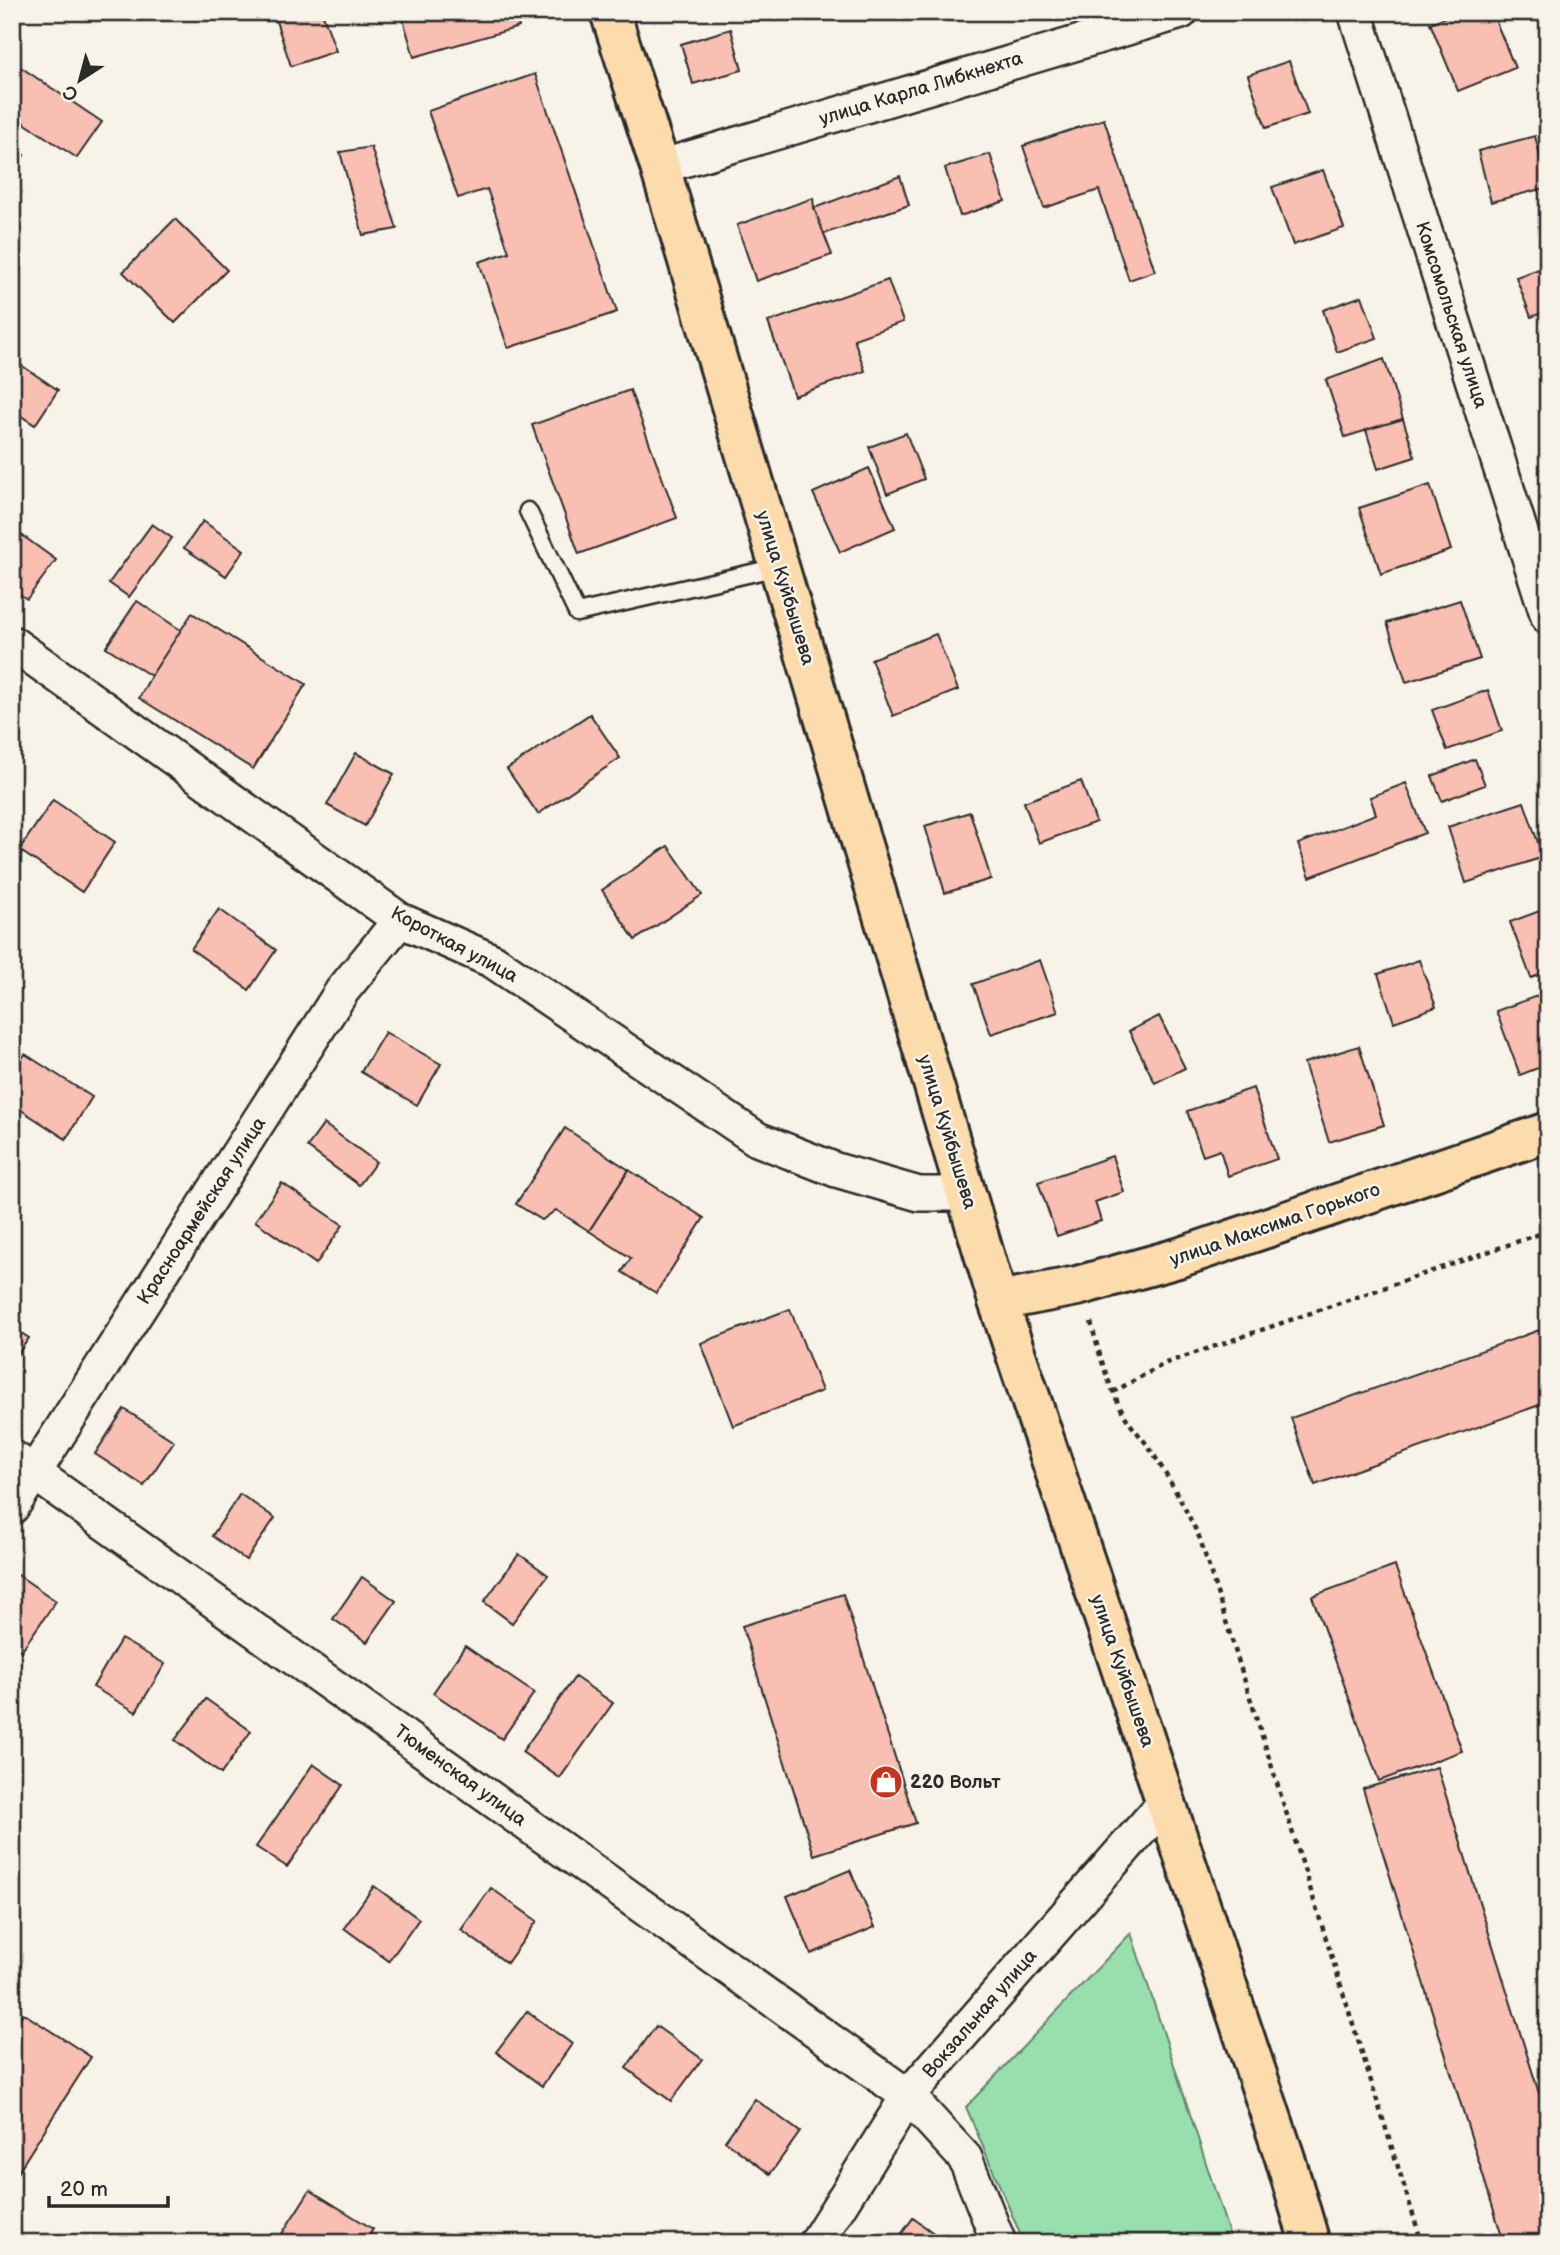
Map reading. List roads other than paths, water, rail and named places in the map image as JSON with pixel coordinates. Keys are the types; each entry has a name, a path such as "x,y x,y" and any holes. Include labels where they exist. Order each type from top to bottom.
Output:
{"main road":[{"name":"улица Куйбышева","path":"610,12 660,167 998,1301 1285,2158 1311,2243"},
{"name":"улица Максима Горького","path":"998,1301 1077,1286 1178,1258 1548,1132"}],"street":[{"name":"улица Карла Либкнехта","path":"660,167 1181,12"},
{"name":"Комсомольская улица","path":"1355,12 1548,617"},
{"name":"Короткая улица","path":"12,643 400,920 493,961 757,1139 835,1170 919,1194 965,1194"},
{"name":"Красноармейская улица","path":"12,1507 24,1465 342,991 400,920"},
{"name":"Тюменская улица","path":"24,1465 908,2096 965,2158 999,2243"},
{"name":"Вокзальная улица","path":"816,2243 908,2096 1166,1801"}],"lane":[{"path":"528,511 577,613 778,566"}],"place":[{"name":"220 Вольт","path":"886,1782"}]}
